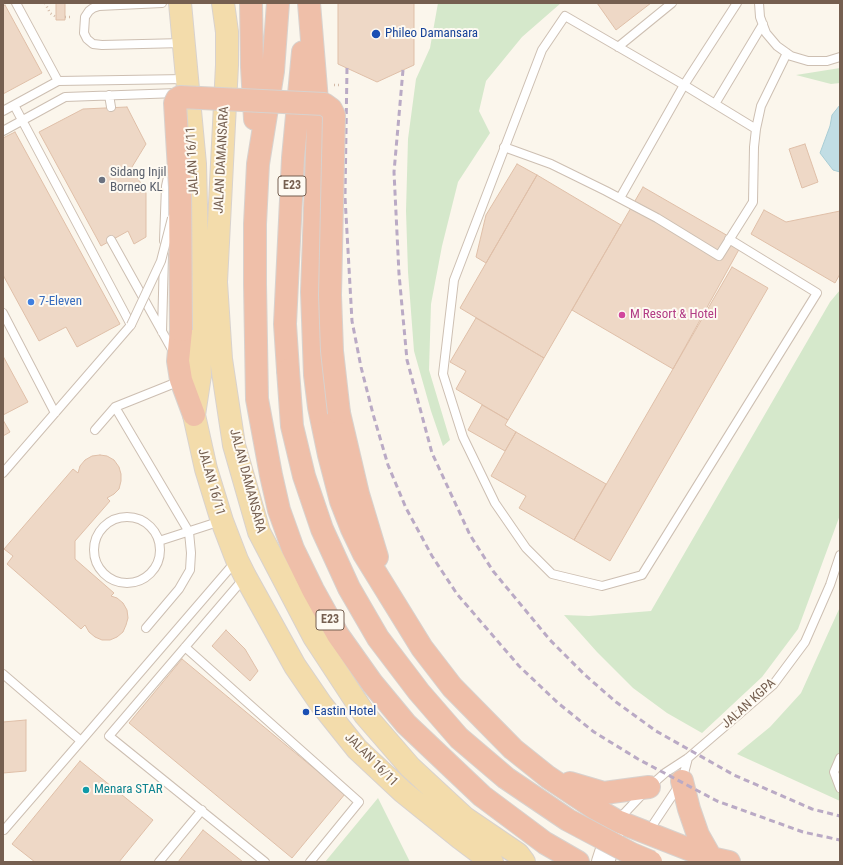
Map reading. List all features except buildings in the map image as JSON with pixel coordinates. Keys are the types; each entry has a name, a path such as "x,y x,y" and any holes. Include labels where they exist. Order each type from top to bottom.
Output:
{"highway":[{"path":"251,3 252,67 258,164"},
{"name":"E23","path":"278,3 273,71 258,164 255,284 257,399 278,510 293,549 313,590 347,647 372,683 406,724 482,796 545,843 578,862"},
{"path":"308,3 318,125 312,292 314,354 319,408 341,501 361,548 422,648 452,687 513,750 596,809 617,821 720,860"},
{"name":"E23","path":"308,3 293,158 286,324 292,426 304,476 322,529 349,588 383,644 419,692 459,738 506,778 568,820 632,854 651,862"},
{"path":"194,415 179,371 171,331 180,187 177,99 180,97 324,104 331,109 334,115 330,295 332,351 339,413 358,494 386,590"},
{"path":"548,776 604,793 649,786"},
{"path":"682,781 689,810 698,836 720,860"}],"main road":[{"name":"JALAN 16/11","path":"180,3 195,164 200,375 194,415 206,470 222,521 241,568 295,666 321,704 357,749 404,792 492,862"},
{"name":"JALAN DAMANSARA","path":"224,3 227,32 227,65 216,282 221,359 234,445 259,532 314,637 365,715 410,767 466,818 518,854 524,862"},
{"path":"603,862 617,821"},
{"path":"636,862 647,833"},
{"path":"460,838 477,862"}],"lane":[{"path":"16,3 58,81"},
{"path":"162,3 99,6 93,8 85,17 84,33 94,44 102,45 184,43"},
{"path":"618,47 672,3"},
{"path":"620,198 684,85 738,3"},
{"path":"759,3 760,16 766,32 777,46 791,56 808,62 826,61 840,57"},
{"path":"729,239 817,293 642,575 602,586 552,574 526,548 495,503 463,437 443,374 454,280 542,50 565,16 756,128"},
{"path":"715,104 763,24"},
{"path":"504,147 551,164 620,198 657,218 719,256 753,202 754,147 760,106 787,53"},
{"path":"3,111 58,81 188,86"},
{"path":"3,131 65,97 109,95 188,86"},
{"path":"109,95 111,107"},
{"path":"14,105 131,325"},
{"path":"171,331 166,186 168,177 177,173 185,172 195,164"},
{"path":"3,473 131,325 161,261 180,187"},
{"path":"111,240 171,331"},
{"path":"3,313 55,413"},
{"path":"95,430 115,407 179,371"},
{"path":"115,407 189,532 191,553 190,570 179,589 146,628"},
{"path":"128,516 138,518 147,524 159,541 160,553 157,564 150,573 141,580 130,583 118,582 108,577 99,569 93,548 95,538 101,529 108,522 118,517 128,516"},
{"path":"159,541 222,521"},
{"name":"JALAN KGPA","path":"617,821 649,786 665,773 688,758 773,685 804,642 830,585 840,555"},
{"path":"241,568 185,647 109,736 265,862"},
{"path":"4,830 81,741 241,568"},
{"path":"185,647 359,802 310,862"},
{"path":"3,674 81,741"},
{"path":"647,833 682,781 688,758"},
{"path":"840,758 834,772 840,788"},
{"path":"159,862 202,810"}],"path":[{"path":"45,3 50,14 56,17"}],"green space":[{"path":"438,3 561,3 522,37 486,81 479,111 490,133 458,182 442,246 431,304 429,370 450,440 443,446 431,411 414,351 408,272 406,211 408,139 416,79 430,48"},
{"path":"840,68 840,83 831,84 796,75"},
{"path":"840,290 840,515 798,629 762,677 702,733 667,713 633,688 597,652 564,615 589,616 651,611 830,302"},
{"path":"840,607 840,801 737,754 770,727 801,693"},
{"path":"378,798 410,862 325,862"}],"water":[{"path":"840,105 840,172 833,170 820,153 830,126 832,115"}],"railway":[{"path":"347,68 345,197 352,321 361,367 388,465 406,508 432,556 457,594 519,666 558,703 594,732 638,759 717,801 803,832 840,840"},
{"path":"403,70 394,172 399,274 407,360 432,453 470,535 493,571 550,640 585,675 616,702 656,731 734,775 812,809 840,816"}],"place":[{"name":"Phileo Damansara","path":"376,34"},
{"name":"Sidang Injil Borneo KL","path":"102,180"},
{"name":"7-Eleven","path":"31,302"},
{"name":"M Resort & Hotel","path":"622,315"},
{"name":"Eastin Hotel","path":"306,712"},
{"name":"Menara STAR","path":"86,790"}]}
